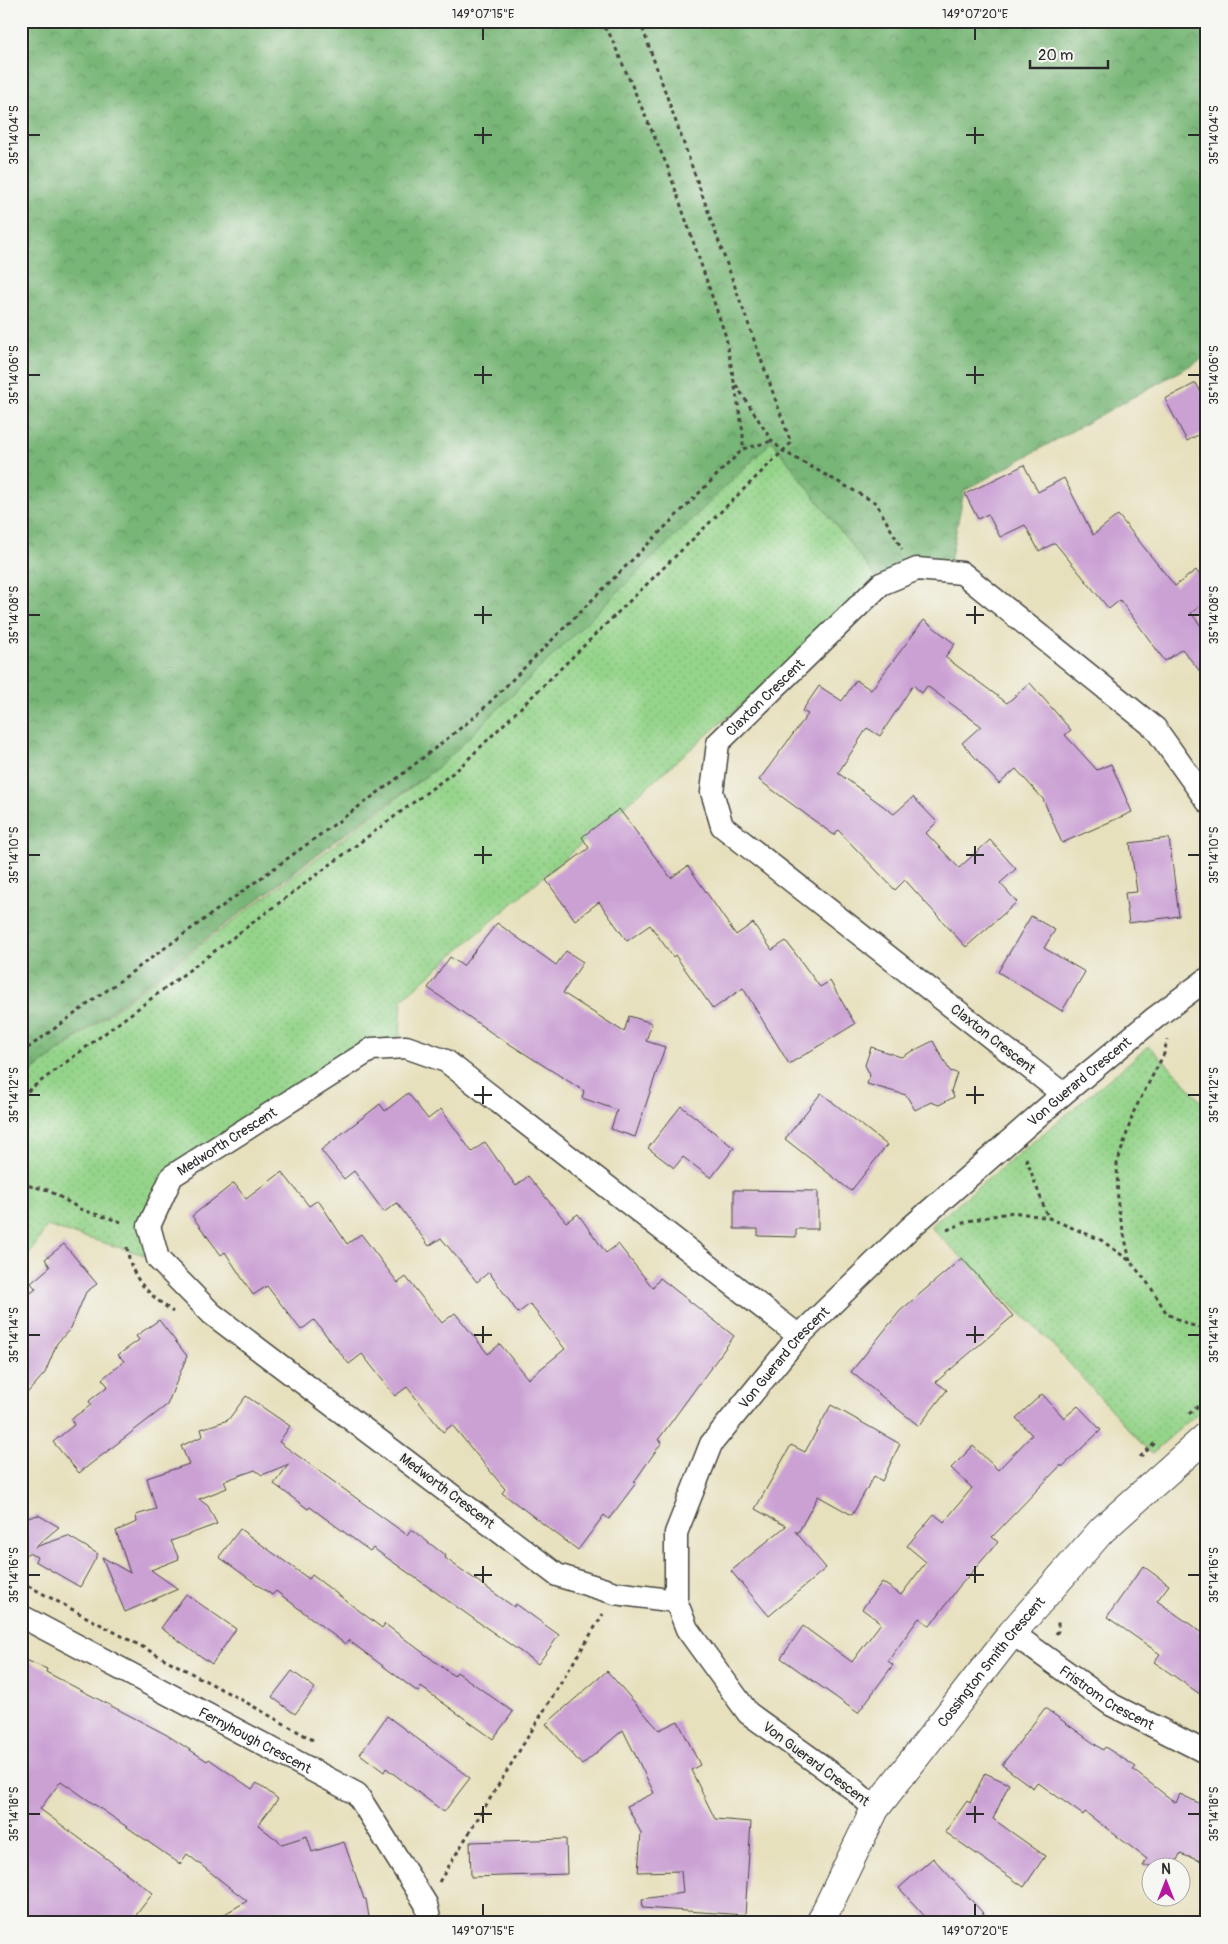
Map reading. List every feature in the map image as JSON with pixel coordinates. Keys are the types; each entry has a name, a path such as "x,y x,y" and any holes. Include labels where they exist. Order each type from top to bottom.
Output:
{"street":[{"name":"Claxton Crescent","path":"1063,1094 722,826 712,792 718,743 881,584 917,569 962,573 1155,728 1207,801"},
{"name":"Von Guerard Crescent","path":"875,1809 852,1788 748,1713 687,1629 676,1601 676,1533 711,1444 799,1336 910,1228 1063,1094 1156,1017 1207,979"},
{"name":"Medworth Crescent","path":"676,1601 615,1593 557,1575 212,1314 158,1260 150,1226 172,1176 372,1049 406,1047 446,1061 799,1336"},
{"name":"Cossington Smith Crescent","path":"820,1923 875,1809 1012,1633 1102,1530 1207,1436"},
{"name":"Fernyhough Crescent","path":"21,1616 357,1794 428,1913"},
{"name":"Fristrom Crescent","path":"1012,1633 1112,1706 1207,1753"}],"path":[{"path":"599,21 610,35 668,168 726,337 743,432 743,449"},
{"path":"21,1096 458,769 791,443 642,27 637,21"},
{"path":"734,382 772,441 783,451 876,503 901,546 911,572"},
{"path":"21,1054 391,783 478,714 743,449 772,441"},
{"path":"1130,1261 1118,1207 1117,1164 1134,1111 1160,1062 1166,1044 1165,1032 1156,1017"},
{"path":"1015,1138 1034,1177 1048,1218"},
{"path":"21,1184 48,1190 82,1210 128,1224"},
{"path":"910,1228 923,1232 944,1231 968,1221 1013,1212 1048,1218 1101,1240 1130,1261 1150,1286 1166,1314 1190,1325 1207,1328"},
{"path":"21,1582 316,1742"},
{"path":"428,1913 604,1611"},
{"path":"1039,1652 1058,1631 1058,1616"}],"green space":[{"path":"21,21 1207,21 1207,356 964,491 948,572 881,584 772,441 441,765 342,836 21,1079"},
{"path":"772,441 881,584 402,999 400,1036 173,1176 153,1217 158,1259 47,1226 21,1268 21,1080 441,765"},
{"path":"1149,1046 1180,1077 1207,1109 1207,1405 1151,1454 1050,1342 930,1227"}],"building":[{"path":"1196,383 1207,403 1207,430 1187,441 1165,399"},
{"path":"1024,465 1038,492 1064,478 1093,535 1118,515 1175,586 1196,570 1207,585 1207,601 1191,613 1207,634 1207,680 1182,649 1165,661 1120,600 1109,609 1055,543 1039,551 1025,525 1000,537 988,514 978,519 965,494"},
{"path":"924,620 955,644 945,657 1007,703 1030,683 1071,730 1065,735 1097,770 1111,764 1132,812 1062,843 1043,799 1016,769 999,784 962,743 981,726 927,686 922,693 913,685 880,736 867,728 838,773 894,814 913,797 937,822 926,833 959,868 990,840 1016,869 1000,883 1017,902 966,947 905,880 895,890 838,830 834,835 759,780 808,714 802,711 819,686 842,701 856,680 871,690"},
{"path":"619,809 671,878 688,866 736,935 753,923 772,950 786,941 820,987 830,981 855,1024 789,1064 743,988 713,1009 675,955 673,957 650,925 627,941 599,902 575,920 546,880 589,848 582,837"},
{"path":"1169,838 1179,916 1129,923 1125,893 1137,892 1130,843"},
{"path":"1031,916 1055,930 1044,948 1085,972 1062,1011 998,972"},
{"path":"497,923 556,965 566,951 583,962 563,993 624,1032 629,1016 652,1023 646,1041 665,1047 635,1137 611,1129 617,1110 582,1098 584,1091 492,1033 428,988 450,957 463,966"},
{"path":"933,1041 950,1071 957,1073 951,1091 954,1097 939,1105 931,1102 915,1110 906,1095 867,1084 870,1075 865,1065 871,1047 901,1057"},
{"path":"408,1093 428,1119 441,1109 472,1152 485,1142 516,1186 528,1176 566,1222 578,1214 606,1253 618,1244 653,1288 660,1278 734,1336 658,1440 662,1442 634,1482 636,1483 609,1519 604,1515 578,1550 502,1493 505,1489 452,1425 443,1432 407,1387 395,1396 362,1354 349,1364 314,1320 301,1330 267,1286 253,1295 225,1252 221,1255 192,1216 234,1183 246,1199 282,1172 309,1206 318,1200 347,1244 361,1234 398,1283 406,1277 442,1323 455,1313 488,1354 500,1344 528,1379 565,1349 530,1304 518,1313 489,1272 477,1282 441,1238 429,1246 397,1203 384,1212 354,1171 344,1179 321,1150 380,1104 385,1111"},
{"path":"821,1093 887,1145 851,1191 785,1139"},
{"path":"681,1106 734,1148 711,1178 683,1157 674,1168 648,1148"},
{"path":"734,1190 818,1191 818,1229 796,1229 796,1237 758,1236 758,1229 734,1229"},
{"path":"64,1244 97,1284 86,1292 71,1328 57,1343 45,1373 21,1400 21,1300 36,1289 31,1283 50,1267 45,1259"},
{"path":"962,1258 1013,1316 936,1382 947,1390 919,1426 851,1372 900,1311"},
{"path":"159,1320 187,1356 167,1405 79,1473 53,1442 74,1425 71,1419 91,1405 89,1401 108,1386 102,1379 124,1361 118,1355 139,1340 136,1336"},
{"path":"1042,1394 1064,1418 1078,1406 1101,1430 1062,1467 1061,1465 992,1537 998,1542 958,1588 930,1626 919,1618 888,1661 893,1665 858,1713 781,1658 803,1626 852,1662 881,1623 862,1609 882,1582 901,1595 926,1562 907,1546 934,1514 944,1522 972,1488 951,1468 973,1446 998,1470 1032,1435 1016,1418"},
{"path":"246,1396 290,1426 279,1442 407,1535 411,1529 446,1556 445,1558 514,1607 516,1604 559,1635 538,1664 373,1548 370,1551 310,1507 308,1509 274,1484 289,1464 262,1475 255,1470 224,1481 227,1488 199,1499 208,1506 217,1524 171,1541 179,1559 151,1570 178,1589 125,1612 102,1557 130,1573 116,1531 137,1522 136,1515 156,1509 147,1478 189,1464 181,1446 203,1436 201,1429 228,1420"},
{"path":"831,1405 900,1444 882,1481 874,1476 852,1515 818,1496 798,1533 795,1531 826,1568 769,1616 731,1571 786,1526 755,1509 791,1445 805,1452"},
{"path":"38,1515 59,1527 35,1547 68,1536 98,1554 80,1587 35,1561 37,1557 28,1553 21,1559 21,1520"},
{"path":"240,1529 309,1579 312,1575 382,1628 385,1624 454,1676 457,1672 513,1712 493,1739 421,1687 418,1692 348,1640 345,1644 276,1591 272,1595 219,1557"},
{"path":"1143,1566 1169,1585 1157,1601 1207,1636 1207,1699 1154,1662 1160,1654 1107,1617"},
{"path":"186,1594 236,1629 212,1664 161,1628"},
{"path":"21,1658 47,1669 46,1672 167,1735 207,1761 209,1759 252,1789 257,1783 278,1799 258,1825 282,1844 307,1836 312,1852 344,1842 364,1899 366,1899 370,1923 209,1923 247,1901 187,1854 180,1864 61,1781 40,1809 153,1893 130,1923 21,1923"},
{"path":"292,1671 315,1688 295,1714 272,1697"},
{"path":"607,1671 659,1730 678,1721 700,1765 691,1770 715,1819 751,1822 745,1915 643,1908 642,1899 683,1893 681,1871 638,1872 641,1833 627,1806 654,1793 623,1730 582,1765 546,1724"},
{"path":"1045,1708 1103,1750 1105,1747 1136,1767 1133,1770 1176,1803 1180,1794 1207,1807 1207,1863 1180,1854 1179,1856 1143,1856 1085,1812 1083,1815 1037,1782 1033,1788 1002,1765"},
{"path":"387,1716 470,1778 444,1812 386,1768 384,1772 360,1754"},
{"path":"985,1773 1009,1784 993,1819 1045,1856 1024,1887 945,1832 967,1801 970,1803"},
{"path":"566,1839 567,1874 471,1877 470,1842"},
{"path":"933,1858 992,1923 931,1923 899,1888"}]}
